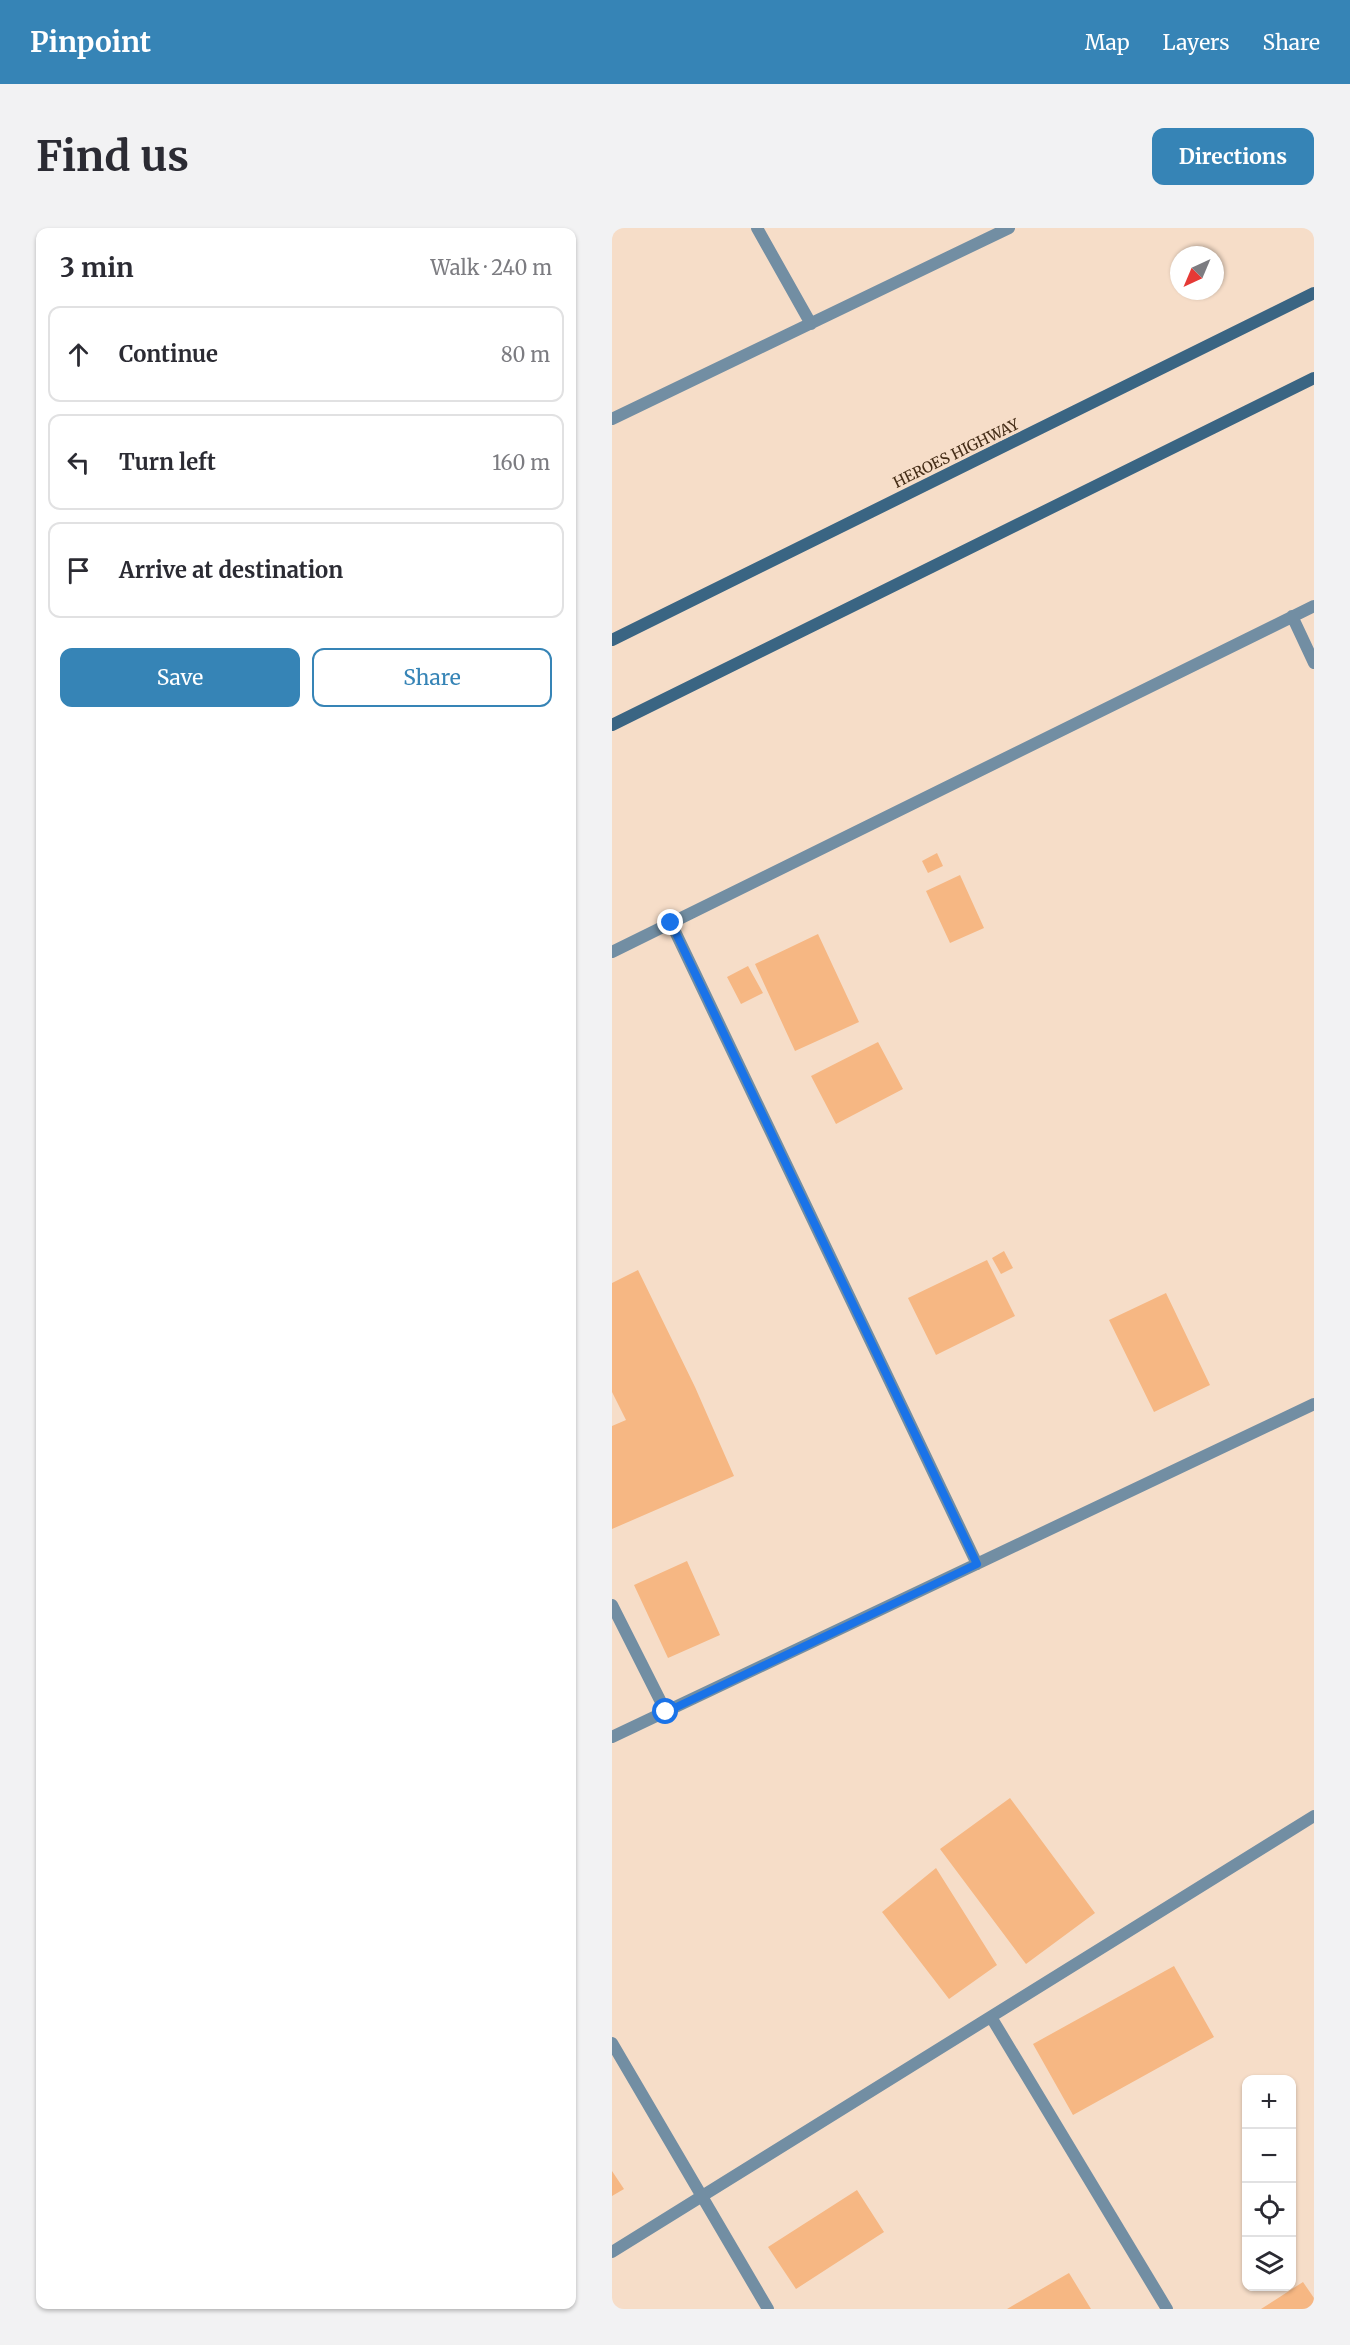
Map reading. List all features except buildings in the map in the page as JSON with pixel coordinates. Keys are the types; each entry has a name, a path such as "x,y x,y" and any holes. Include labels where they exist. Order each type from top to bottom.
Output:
{"main road":[{"name":"HEROES HIGHWAY","path":"612,640 1314,294"},
{"path":"612,725 1314,378"}],"street":[{"path":"757,228 811,324"},
{"path":"612,419 1009,228"},
{"path":"612,952 1314,606"},
{"path":"1292,616 1314,663"},
{"path":"671,923 977,1564"},
{"path":"612,1737 1314,1404"},
{"path":"612,1605 666,1712"},
{"path":"612,2252 1314,1816"},
{"path":"991,2017 1167,2309"},
{"path":"612,2043 768,2309"}],"route":[{"path":"666,1712 977,1564 671,923"}]}
